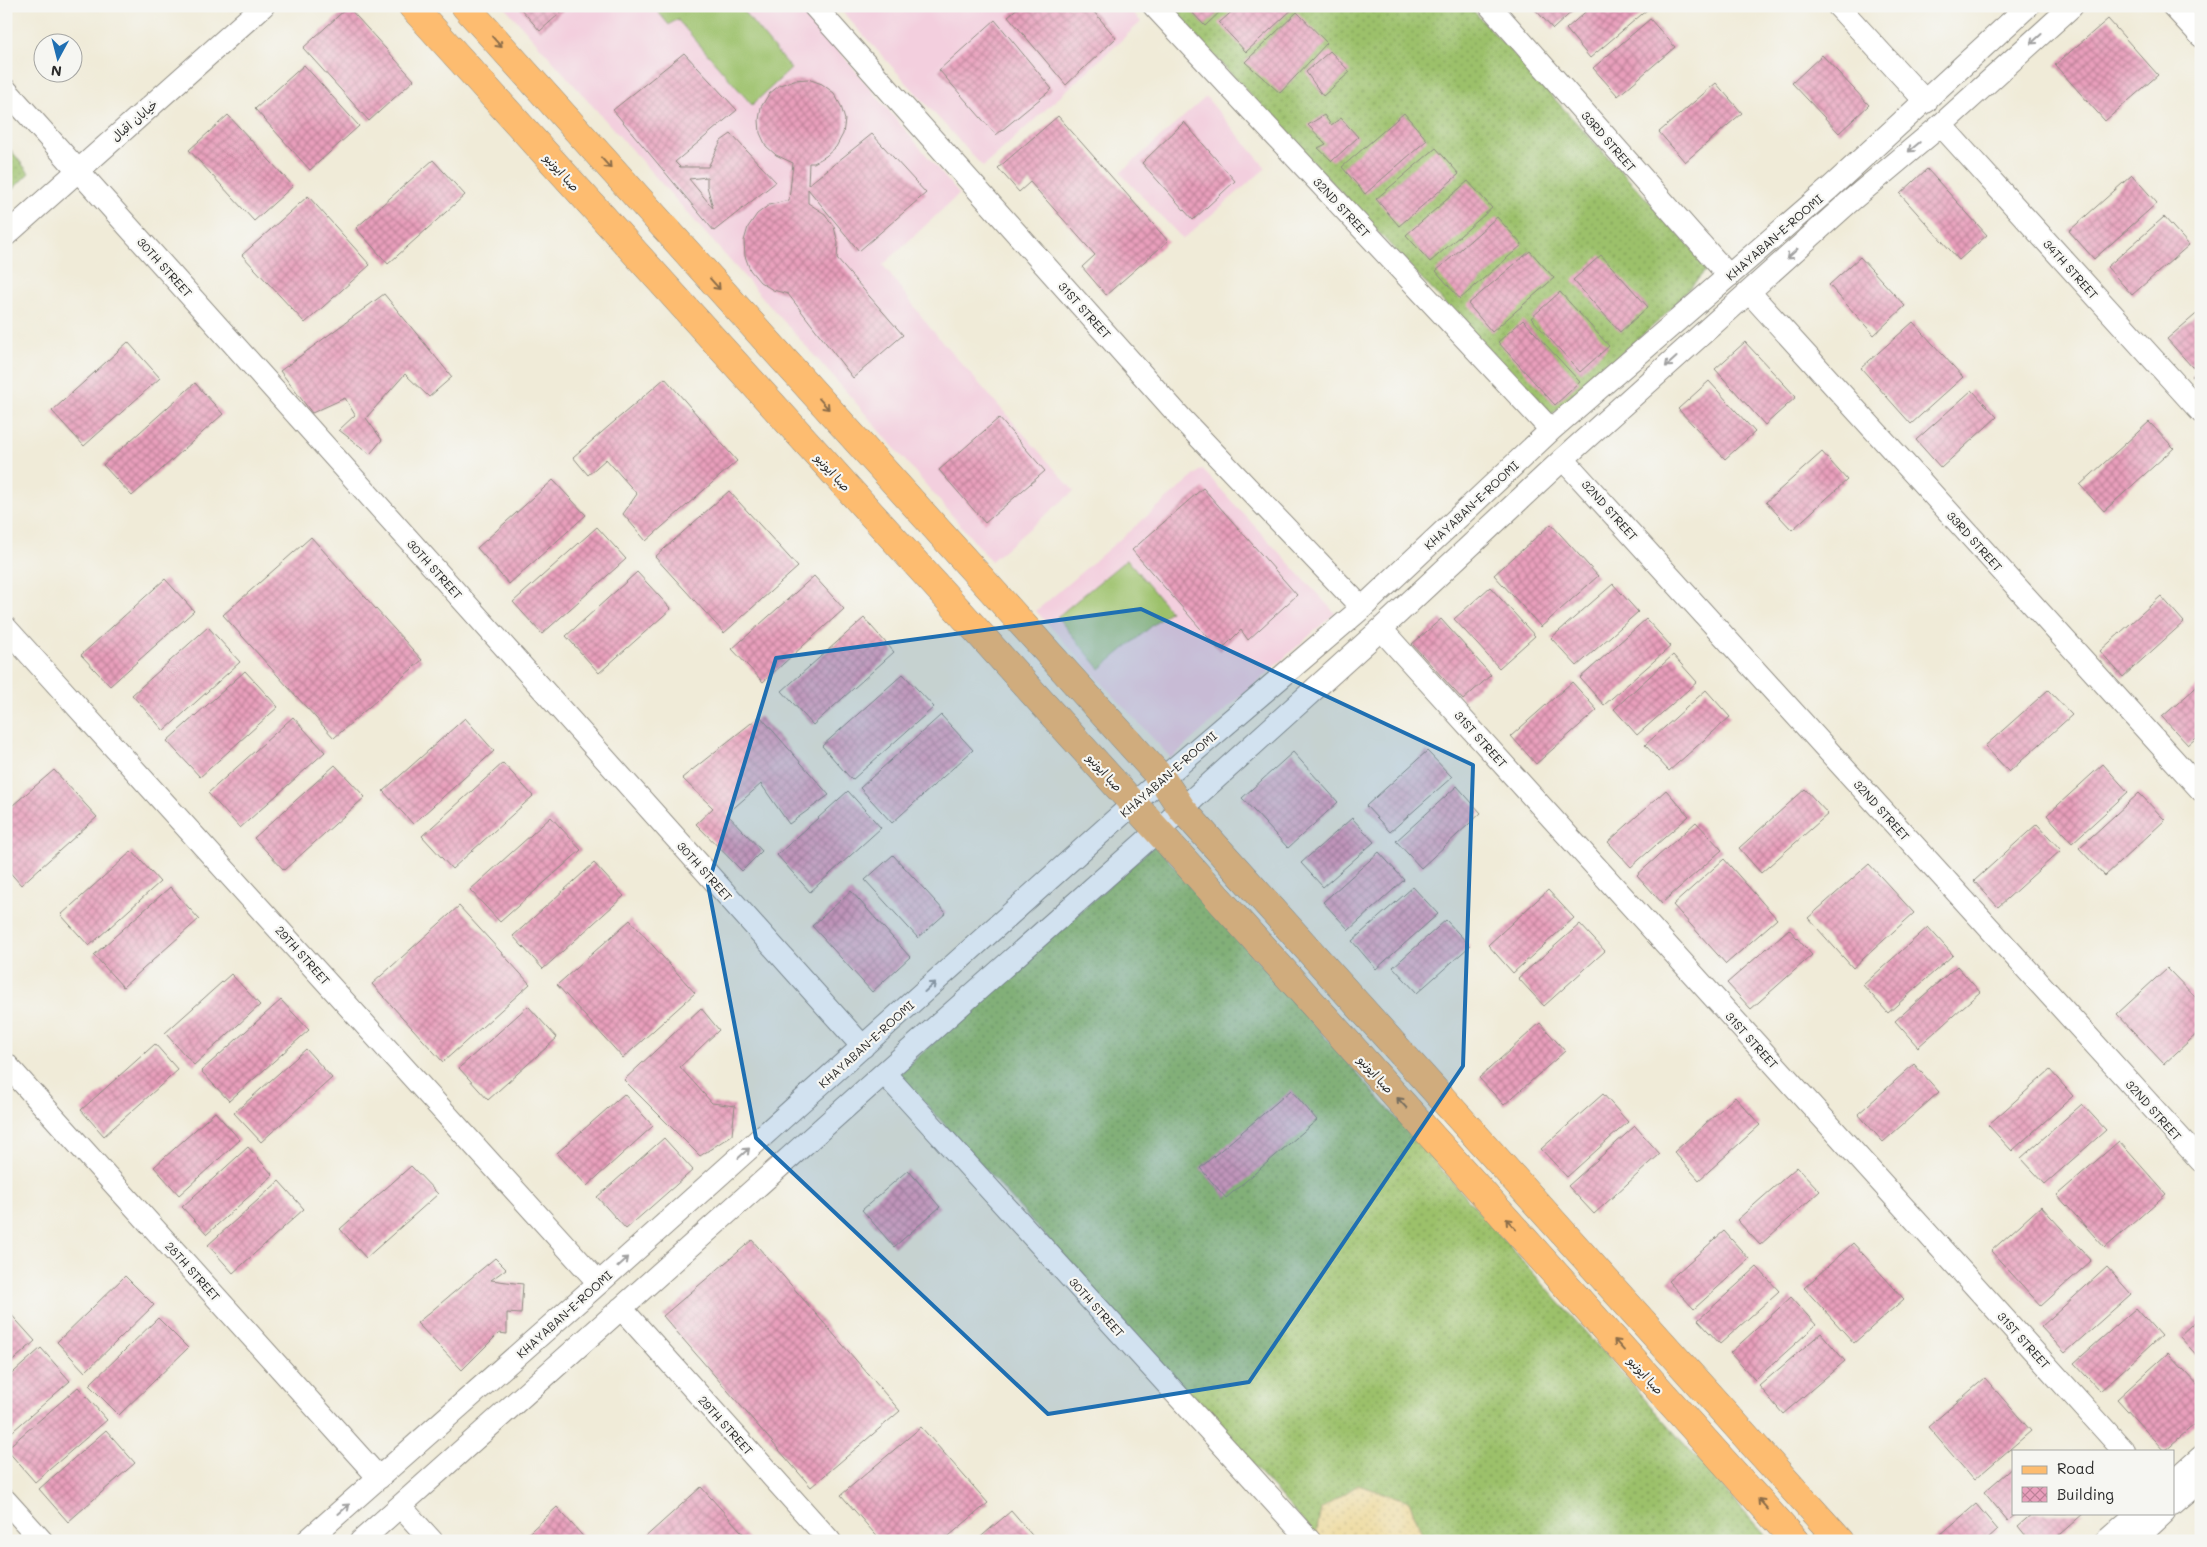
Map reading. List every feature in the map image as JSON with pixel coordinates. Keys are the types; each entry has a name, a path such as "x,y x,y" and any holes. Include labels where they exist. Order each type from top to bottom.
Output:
{"main road":[{"name":"صبا ایونیو","path":"412,6 1157,830 1795,1541"},
{"path":"464,6 1162,778 1182,809 1840,1541"}],"street":[{"name":"خیابان اقبال","path":"6,235 77,169 263,6"},
{"name":"31ST STREET","path":"814,6 1181,418 1362,608"},
{"name":"32ND STREET","path":"1154,6 1551,430"},
{"name":"33RD STREET","path":"1490,6 1729,276"},
{"path":"1838,6 1926,102"},
{"name":"KHAYABAN-E-ROOMI","path":"307,1541 599,1283 1162,778 1362,608 1551,430 1831,187 1926,102 2028,6"},
{"name":"KHAYABAN-E-ROOMI","path":"361,1541 1182,809 1381,629 1563,459 1848,203 1941,125 2072,6"},
{"path":"2174,6 2201,36"},
{"name":"30TH STREET","path":"6,90 863,1047"},
{"name":"34TH STREET","path":"1941,125 2201,412"},
{"path":"1831,187 1848,203"},
{"name":"33RD STREET","path":"1749,292 2201,790"},
{"name":"32ND STREET","path":"1563,459 2201,1161"},
{"name":"29TH STREET","path":"6,628 599,1283"},
{"name":"31ST STREET","path":"1381,629 2123,1450"},
{"name":"28TH STREET","path":"6,1064 379,1478"},
{"name":"30TH STREET","path":"884,1073 1310,1541"},
{"name":"29TH STREET","path":"621,1308 830,1541"},
{"path":"500,1371 501,1383 509,1392 520,1395 527,1393"},
{"path":"468,1399 479,1399 488,1404 493,1414 490,1425"},
{"path":"2174,1481 2201,1457"},
{"path":"2174,1504 2201,1481"},
{"path":"6,1501 42,1541"},
{"path":"400,1506 432,1541"},
{"path":"2106,1541 2137,1514"},
{"path":"2134,1541 2163,1514"}],"highlighted area":[{"path":"1141,609 1473,765 1463,1066 1249,1382 1048,1414 756,1138 708,885 776,658"}],"shaded area":[{"path":"504,6 801,6 959,194 883,265 931,329 1074,491 991,561 850,396"},
{"path":"837,6 1127,6 1141,22 983,167"},
{"path":"1206,97 1266,168 1183,239 1120,173"},
{"path":"1202,469 1335,613 1171,758 1036,611"}],"green space":[{"path":"653,6 739,6 791,69 752,105 677,19 669,25"},
{"path":"1167,6 1469,6 1709,267 1662,318 1550,416"},
{"path":"6,144 29,173 6,196"},
{"path":"1127,559 1170,611 1100,669 1057,617"},
{"path":"1155,845 1770,1541 1321,1541 899,1074"}],"sand":[{"path":"1358,1485 1409,1501 1425,1541 1321,1541 1316,1535 1321,1509"}],"building":[{"path":"522,6 568,6 540,31 520,8"},
{"path":"1020,6 1089,6 1116,38 1066,85 1008,16"},
{"path":"1186,6 1226,6 1205,26"},
{"path":"1238,6 1296,6 1246,52 1219,23"},
{"path":"1532,6 1578,6 1553,29"},
{"path":"1592,6 1645,6 1648,9 1590,58 1566,29"},
{"path":"348,7 414,80 369,121 303,48"},
{"path":"1297,12 1327,43 1280,93 1245,62"},
{"path":"1650,19 1675,47 1618,96 1593,68"},
{"path":"2108,19 2158,75 2105,121 2055,65"},
{"path":"995,20 1052,89 996,135 939,70"},
{"path":"1330,51 1350,72 1323,96 1306,72"},
{"path":"684,53 737,110 675,162 680,167 708,167 721,141 731,134 776,182 714,231 613,110","holes":["707,177 707,186 713,208 689,179"]},
{"path":"1822,55 1869,105 1839,133 1792,83"},
{"path":"304,65 359,126 310,170 255,109"},
{"path":"808,79 822,84 834,93 841,106 845,120 843,134 836,147 826,156 814,163 809,163 808,185 872,134 926,193 859,251 808,189 808,203 825,214 834,227 838,243 837,259 903,335 853,378 788,294 773,290 760,282 750,270 745,256 744,241 748,227 757,214 769,205 789,200 793,163 776,155 766,146 760,133 761,107 769,94 780,85 794,80"},
{"path":"1716,83 1742,113 1685,162 1659,132"},
{"path":"1404,113 1427,140 1365,194 1342,167"},
{"path":"228,115 293,186 254,221 189,150"},
{"path":"1324,115 1331,125 1341,118 1358,137 1332,161 1318,148 1326,144 1308,125"},
{"path":"1058,116 1168,241 1106,295 1082,267 1095,255 1030,182 1019,192 998,168"},
{"path":"1184,122 1235,181 1193,220 1142,163"},
{"path":"1436,148 1459,174 1399,226 1376,199"},
{"path":"433,160 465,195 388,264 356,228"},
{"path":"1927,169 1987,235 1959,260 1900,194"},
{"path":"2132,175 2157,203 2094,259 2069,231"},
{"path":"1468,181 1492,208 1430,262 1406,235"},
{"path":"308,196 370,265 305,323 242,255"},
{"path":"1497,217 1522,245 1460,299 1436,271"},
{"path":"2164,217 2189,245 2132,295 2107,267"},
{"path":"1530,251 1554,278 1492,332 1468,304"},
{"path":"1601,255 1648,307 1620,332 1573,280"},
{"path":"1860,257 1905,306 1874,335 1829,285"},
{"path":"1560,292 1609,346 1580,372 1531,318"},
{"path":"384,294 452,377 429,397 405,374 366,418 382,440 370,454 339,430 355,415 345,398 312,413 280,371"},
{"path":"2201,310 2201,360 2192,367 2167,339"},
{"path":"1523,320 1580,382 1555,405 1498,342"},
{"path":"1913,322 1963,377 1911,424 1861,368"},
{"path":"128,342 160,378 84,446 52,411"},
{"path":"1745,342 1796,397 1765,425 1715,369"},
{"path":"2201,369 2201,386 2192,376"},
{"path":"665,378 737,461 646,541 623,514 637,494 606,459 588,475 573,457"},
{"path":"1709,381 1755,432 1725,459 1678,409"},
{"path":"195,383 223,414 132,496 103,465"},
{"path":"1972,390 1997,417 1941,468 1916,440"},
{"path":"999,418 1045,471 985,523 939,470"},
{"path":"2149,422 2174,448 2104,511 2080,485"},
{"path":"1822,452 1847,480 1792,530 1766,502"},
{"path":"553,480 586,515 509,584 477,548"},
{"path":"1203,488 1297,595 1248,640 1241,630 1220,651 1132,550"},
{"path":"729,491 798,567 724,633 655,557"},
{"path":"1551,524 1598,576 1541,627 1494,575"},
{"path":"597,527 626,559 542,634 513,602"},
{"path":"311,537 422,660 334,738 223,615"},
{"path":"637,572 671,609 599,673 566,636"},
{"path":"814,576 844,609 763,682 732,649"},
{"path":"165,579 194,611 110,686 81,655"},
{"path":"1613,584 1638,612 1577,666 1551,638"},
{"path":"1490,587 1535,636 1499,668 1454,619"},
{"path":"2161,596 2184,622 2123,677 2100,651"},
{"path":"864,618 894,652 813,725 782,691"},
{"path":"1441,619 1491,675 1463,700 1412,644"},
{"path":"1646,619 1671,646 1604,705 1580,678"},
{"path":"208,627 240,662 164,731 132,695"},
{"path":"1673,655 1697,682 1637,735 1614,709"},
{"path":"245,671 278,707 200,777 167,741"},
{"path":"903,674 934,707 852,780 822,746"},
{"path":"1572,682 1597,710 1536,764 1511,736"},
{"path":"2201,683 2201,734 2188,745 2162,717"},
{"path":"1706,690 1730,717 1669,771 1645,745"},
{"path":"2048,690 2072,715 2009,772 1985,746"},
{"path":"941,715 973,750 892,823 860,788"},
{"path":"760,716 829,795 789,824 761,784 727,814 762,851 742,871 696,824 713,808 682,778"},
{"path":"293,717 325,752 240,828 208,793"},
{"path":"465,718 494,751 413,824 383,791"},
{"path":"1427,751 1452,777 1390,832 1366,806"},
{"path":"1293,752 1338,802 1288,848 1242,798"},
{"path":"503,763 533,796 452,869 422,836"},
{"path":"2103,764 2128,792 2072,843 2047,815"},
{"path":"335,765 365,797 284,870 254,838"},
{"path":"54,770 97,817 21,885 6,868 6,811"},
{"path":"1457,786 1481,813 1421,868 1396,841"},
{"path":"1805,789 1828,814 1761,873 1739,848"},
{"path":"1666,790 1689,816 1631,867 1608,842"},
{"path":"848,791 881,828 810,892 777,855"},
{"path":"2139,793 2165,820 2105,876 2079,848"},
{"path":"551,817 581,850 500,922 470,890"},
{"path":"1352,818 1374,842 1323,887 1301,863"},
{"path":"1696,822 1722,850 1662,903 1637,875"},
{"path":"2037,824 2061,850 1998,907 1974,881"},
{"path":"132,851 160,882 89,946 61,915"},
{"path":"1379,852 1404,880 1349,930 1323,902"},
{"path":"893,855 946,913 918,938 865,880"},
{"path":"1724,859 1777,919 1726,964 1673,905"},
{"path":"594,863 624,896 543,969 513,936"},
{"path":"1869,864 1914,913 1853,968 1808,918"},
{"path":"170,887 199,919 123,987 94,955"},
{"path":"1413,887 1438,914 1376,969 1352,941"},
{"path":"1548,890 1574,918 1513,973 1488,945"},
{"path":"851,891 910,957 872,992 812,926"},
{"path":"459,906 530,984 443,1062 372,984"},
{"path":"630,920 695,993 623,1058 557,985"},
{"path":"1446,920 1470,946 1417,993 1393,967"},
{"path":"1580,924 1605,951 1544,1006 1518,978"},
{"path":"1928,927 1953,955 1888,1013 1863,985"},
{"path":"1789,929 1812,955 1751,1009 1727,983"},
{"path":"1957,966 1980,992 1918,1047 1895,1021"},
{"path":"2167,968 2201,1003 2201,1030 2164,1064 2117,1014"},
{"path":"231,974 260,1005 194,1065 165,1033"},
{"path":"281,1000 309,1030 229,1101 201,1071"},
{"path":"528,1006 557,1038 488,1100 459,1068"},
{"path":"701,1008 719,1030 680,1067 712,1103 735,1106 732,1135 700,1156 624,1080"},
{"path":"1540,1023 1565,1051 1504,1105 1479,1078"},
{"path":"155,1044 178,1070 104,1136 81,1110"},
{"path":"306,1049 332,1078 261,1142 234,1113"},
{"path":"1914,1064 1939,1092 1883,1142 1858,1114"},
{"path":"2050,1070 2073,1096 2012,1151 1988,1125"},
{"path":"1291,1090 1317,1120 1226,1198 1200,1168"},
{"path":"624,1094 653,1126 587,1186 557,1153"},
{"path":"1603,1094 1628,1122 1567,1177 1541,1149"},
{"path":"1735,1097 1760,1125 1699,1180 1674,1152"},
{"path":"2082,1104 2106,1130 2045,1184 2021,1158"},
{"path":"215,1112 240,1140 179,1195 154,1167"},
{"path":"1635,1126 1660,1154 1594,1214 1568,1186"},
{"path":"664,1138 693,1170 626,1229 597,1197"},
{"path":"2119,1141 2166,1194 2105,1248 2057,1195"},
{"path":"248,1147 273,1175 207,1234 182,1207"},
{"path":"411,1166 438,1194 366,1258 340,1229"},
{"path":"1797,1167 1820,1191 1760,1245 1737,1220"},
{"path":"908,1170 940,1207 894,1247 862,1210"},
{"path":"279,1181 304,1209 233,1273 208,1245"},
{"path":"2041,1206 2091,1261 2041,1306 1991,1251"},
{"path":"1724,1231 1749,1259 1694,1309 1668,1281"},
{"path":"752,1240 900,1411 811,1487 663,1316"},
{"path":"1853,1243 1904,1299 1854,1343 1804,1288"},
{"path":"495,1258 506,1269 491,1280 523,1284 521,1314 507,1313 507,1334 499,1333 462,1370 417,1323"},
{"path":"1757,1267 1779,1291 1720,1344 1698,1320"},
{"path":"2107,1267 2131,1294 2065,1353 2041,1327"},
{"path":"125,1276 154,1305 85,1372 57,1342"},
{"path":"1791,1297 1816,1325 1755,1380 1730,1353"},
{"path":"2136,1308 2161,1336 2100,1391 2074,1363"},
{"path":"8,1311 35,1341 6,1367 6,1312"},
{"path":"2201,1316 2201,1360 2179,1336"},
{"path":"158,1318 188,1348 119,1415 89,1385"},
{"path":"1821,1333 1845,1361 1783,1414 1759,1386"},
{"path":"41,1348 70,1381 6,1437 6,1379"},
{"path":"2168,1353 2201,1388 2201,1419 2163,1450 2117,1399"},
{"path":"1985,1378 2031,1431 1974,1480 1928,1427"},
{"path":"78,1387 107,1420 35,1482 6,1449"},
{"path":"921,1427 988,1503 943,1541 881,1541 841,1495"},
{"path":"106,1430 135,1463 68,1522 39,1489"},
{"path":"2012,1468 2012,1514 2016,1514 2008,1521 1984,1492"},
{"path":"701,1487 750,1541 641,1541"},
{"path":"1976,1504 1998,1530 1986,1541 1933,1541"},
{"path":"557,1507 587,1541 520,1541"},
{"path":"1011,1511 1037,1541 976,1541"},
{"path":"2032,1514 2083,1514 2052,1541 2030,1541 2018,1526"}]}
